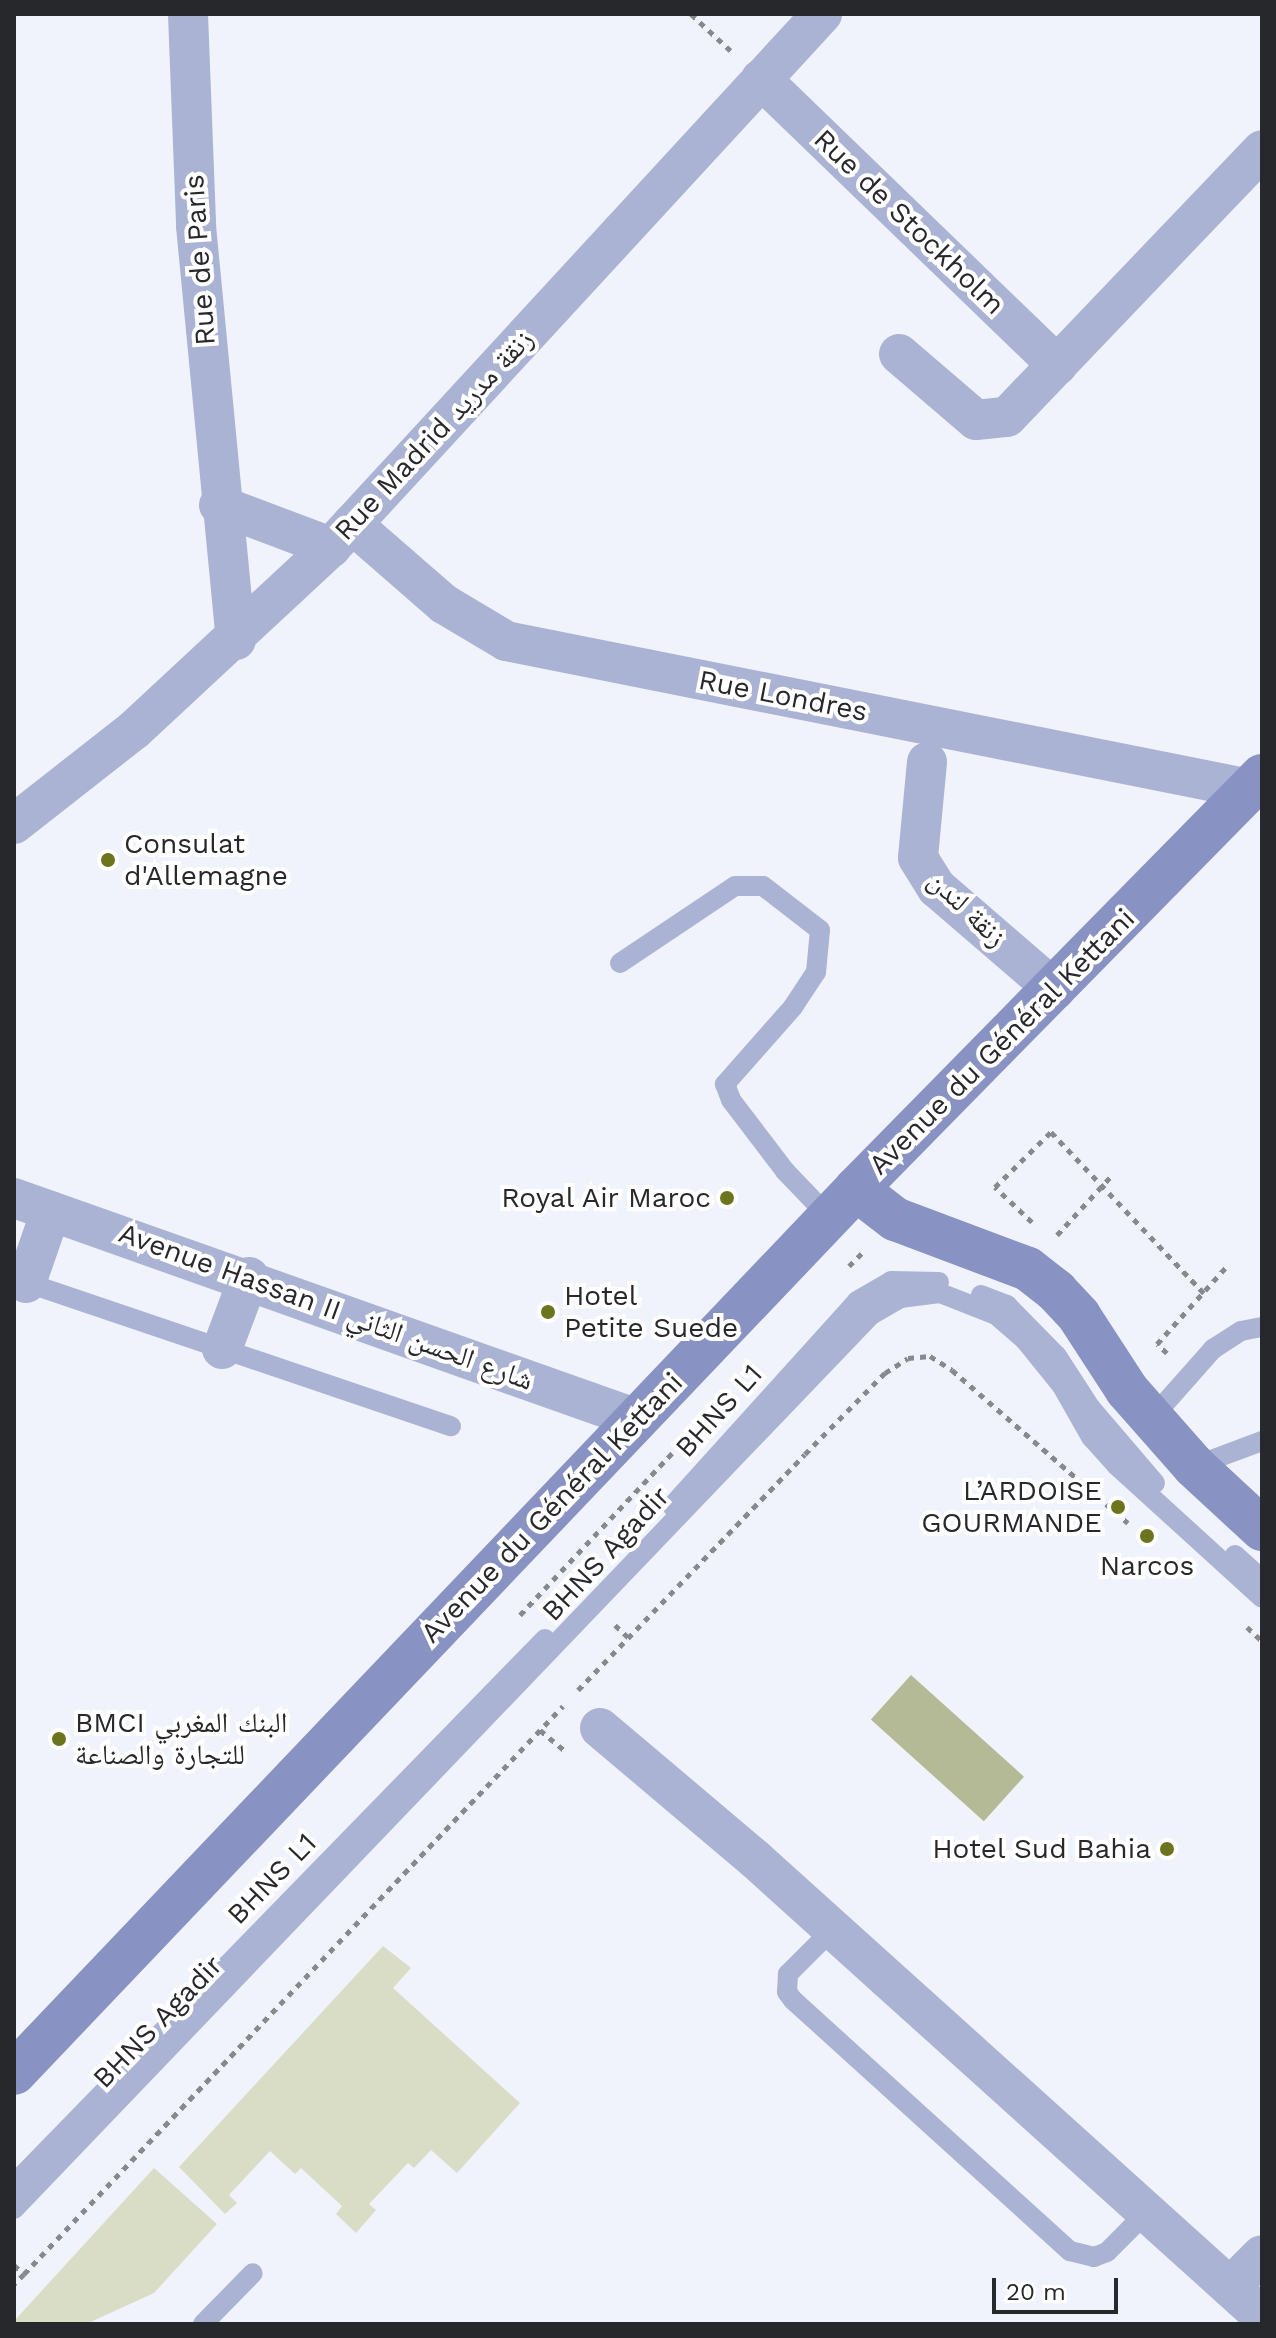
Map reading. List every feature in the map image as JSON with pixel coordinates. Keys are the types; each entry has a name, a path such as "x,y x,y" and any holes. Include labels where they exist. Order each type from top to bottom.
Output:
{"street":[{"name":"Rue de Paris","path":"188,14 196,226 219,505 236,640"},
{"name":"Rue Madrid زنقة مدريد","path":"14,824 134,730 236,640 342,536 822,14"},
{"name":"Rue de Stockholm","path":"761,79 1057,365"},
{"path":"899,354 962,412 991,422 1007,417 1262,150"},
{"path":"219,505 342,536"},
{"name":"Rue Londres","path":"342,536 506,641 1256,783"},
{"name":"زنقة لندن","path":"927,762 918,858 937,888 1055,990"},
{"name":"Avenue du Général Kettani","path":"14,2073 843,1204 1256,783"},
{"name":"Avenue Hassan II شارع الحسن الثاني","path":"14,1198 249,1277 637,1419"},
{"path":"843,1204 895,1219 1028,1269 1079,1316 1151,1419 1194,1466 1262,1529"},
{"path":"20,1281 51,1211"},
{"path":"222,1349 249,1277"},
{"path":"600,1728 833,1929 1262,2316"},
{"path":"1230,2287 1262,2255"}],"lane":[{"path":"620,963 735,886 763,886 820,930 816,972 793,1007 725,1084 731,1100 785,1171 843,1204"},
{"path":"20,1281 451,1426"},
{"name":"BHNS L1","path":"14,2184 629,1553 857,1301 891,1281 951,1284 1007,1305 1057,1356 1090,1407 1142,1472 1262,1579"},
{"name":"BHNS Agadir","path":"14,2209 871,1315 891,1302 920,1293 940,1293 996,1315 1024,1339 1062,1386 1091,1437 1116,1465 1262,1598"},
{"path":"1151,1419 1213,1349 1241,1331 1262,1327"},
{"path":"1194,1466 1262,1441"},
{"path":"833,1929 788,1974 787,1992 1070,2251 1094,2257 1107,2252 1147,2212"},
{"path":"203,2324 253,2273"}],"path":[{"path":"691,14 761,79"},
{"path":"1041,1230 995,1187 1051,1132 1105,1184 1204,1293"},
{"path":"1052,1240 1114,1173"},
{"path":"1192,1374 1157,1344 1226,1267"},
{"path":"14,2284 885,1373 908,1358 930,1356 952,1370 1131,1526"},
{"path":"1238,1620 1262,1641"},
{"path":"14,2265 24,2274"}],"shaded area":[{"path":"911,1675 1024,1777 984,1821 871,1720"},
{"path":"383,1946 411,1968 393,1988 520,2103 457,2173 431,2150 414,2168 408,2163 369,2204 376,2210 356,2233 336,2214 342,2206 301,2168 295,2174 270,2151 229,2195 237,2203 225,2214 179,2167"},
{"path":"154,2168 217,2224 154,2293 86,2324 19,2324 15,2320"}],"place":[{"name":"Consulat d'Allemagne","path":"108,860"},
{"name":"Royal Air Maroc","path":"727,1198"},
{"name":"Hotel Petite Suede","path":"548,1312"},
{"name":"L’ARDOISE GOURMANDE","path":"1118,1507"},
{"name":"Narcos","path":"1147,1536"},
{"name":"BMCI البنك المغربي للتجارة والصناعة","path":"59,1739"},
{"name":"Hotel Sud Bahia","path":"1167,1849"}]}
